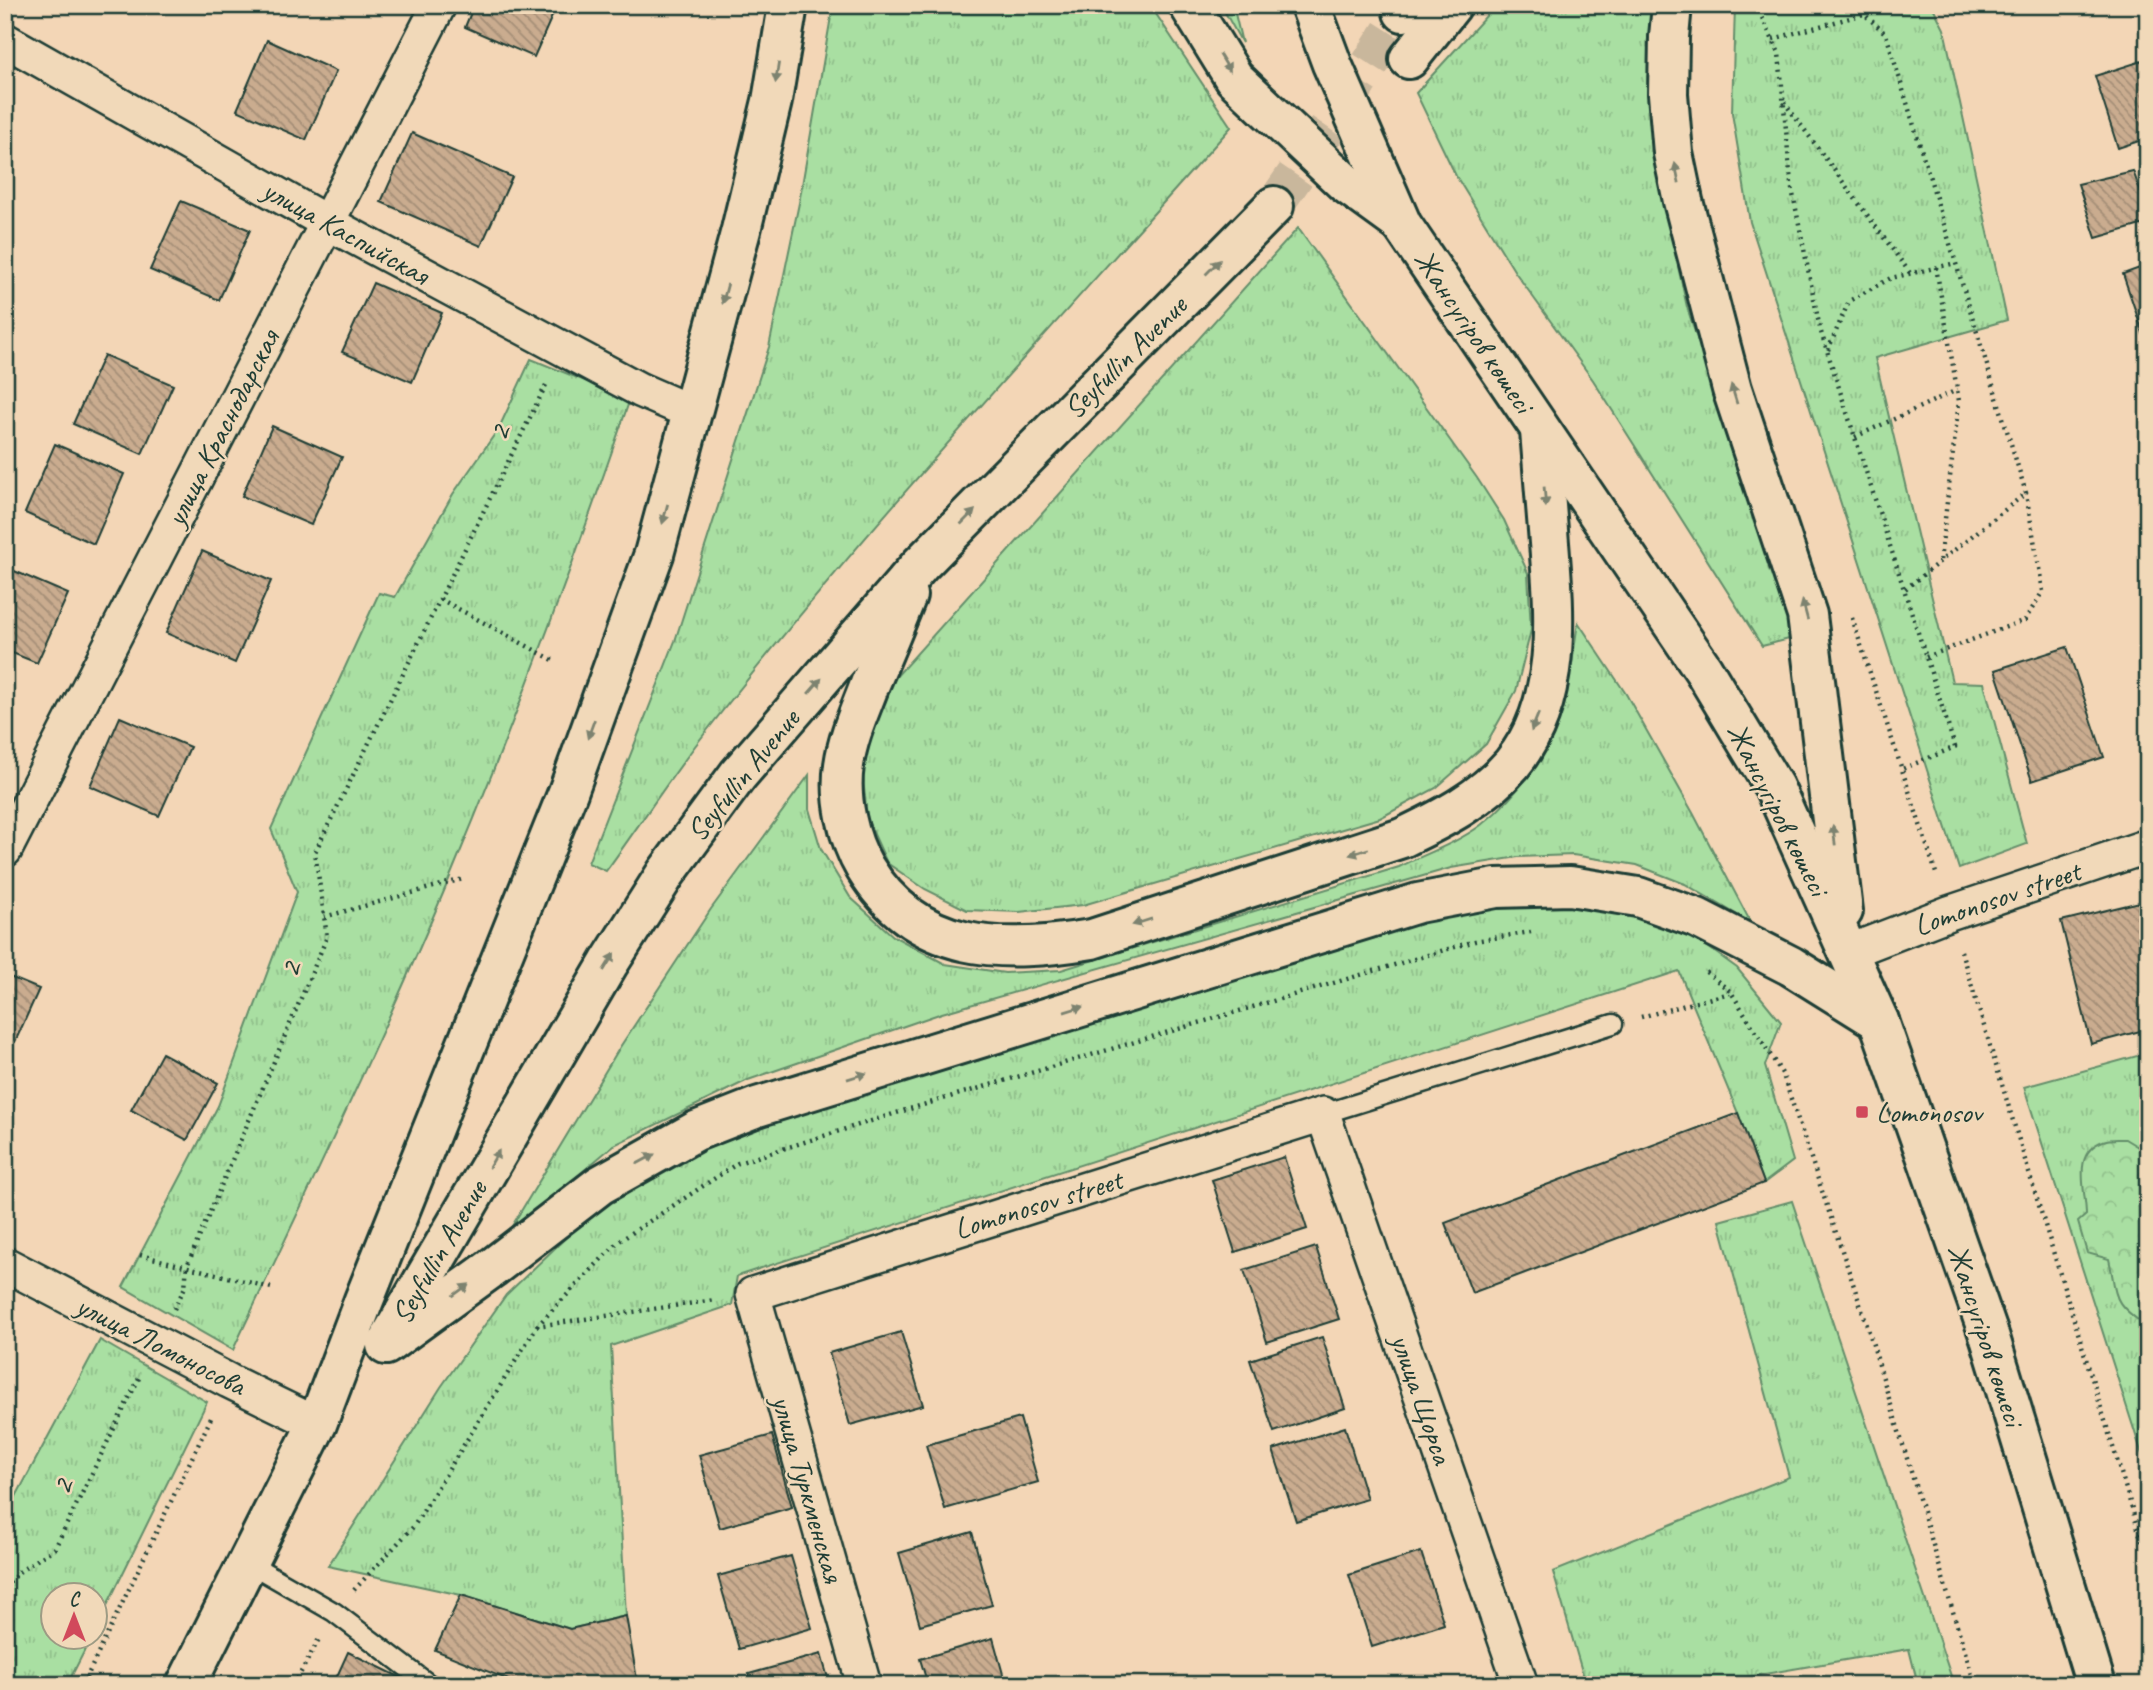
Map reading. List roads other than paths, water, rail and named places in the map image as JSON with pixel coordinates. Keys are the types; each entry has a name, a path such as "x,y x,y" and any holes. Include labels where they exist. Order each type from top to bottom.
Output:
{"main road":[{"name":"Seyfullin Avenue","path":"186,1685 317,1424 568,792 654,554 741,230 769,114 788,5"},
{"path":"1189,5 1234,78 1345,183 1402,225"},
{"name":"Жансүгіров көшесі","path":"1310,5 1332,64 1402,225 1703,669 1774,787 1879,1021 1990,1338 2096,1685"},
{"path":"1409,59 1452,5"},
{"path":"1672,5 1668,94 1673,153 1732,389 1807,615 1848,952"},
{"name":"Seyfullin Avenue","path":"317,1424 386,1345 608,962 666,873 738,775 920,565 1274,206"},
{"path":"920,565 852,730 843,768 845,813 856,852 875,884 899,910 927,929 963,942 1000,947 1047,947 1092,939 1402,838 1443,819 1479,795 1512,763 1534,728 1546,689 1553,649 1554,612 1540,429"},
{"path":"386,1345 600,1185 696,1132 757,1107 1418,903 1496,888 1570,886 1638,897 1697,918 1791,966 1879,1021"}],"street":[{"name":"улица Краснодарская","path":"5,850 439,5"},
{"name":"улица Каспийская","path":"5,40 328,223 640,390 693,413"},
{"name":"Lomonosov street","path":"1848,952 1949,913 2148,846"},
{"name":"Lomonosov street","path":"753,1294 1324,1114"},
{"name":"улица Щорса","path":"1324,1114 1521,1685"},
{"name":"улица Ломоносова","path":"5,1264 317,1424"},
{"name":"улица Туркменская","path":"753,1294 864,1685"}],"lane":[{"path":"1324,1114 1613,1024"},
{"path":"247,1562 334,1612 430,1685"}],"tunnel":[{"path":"1274,206 1403,12"}],"place":[{"name":"Lomonosov","path":"1862,1112"}]}
